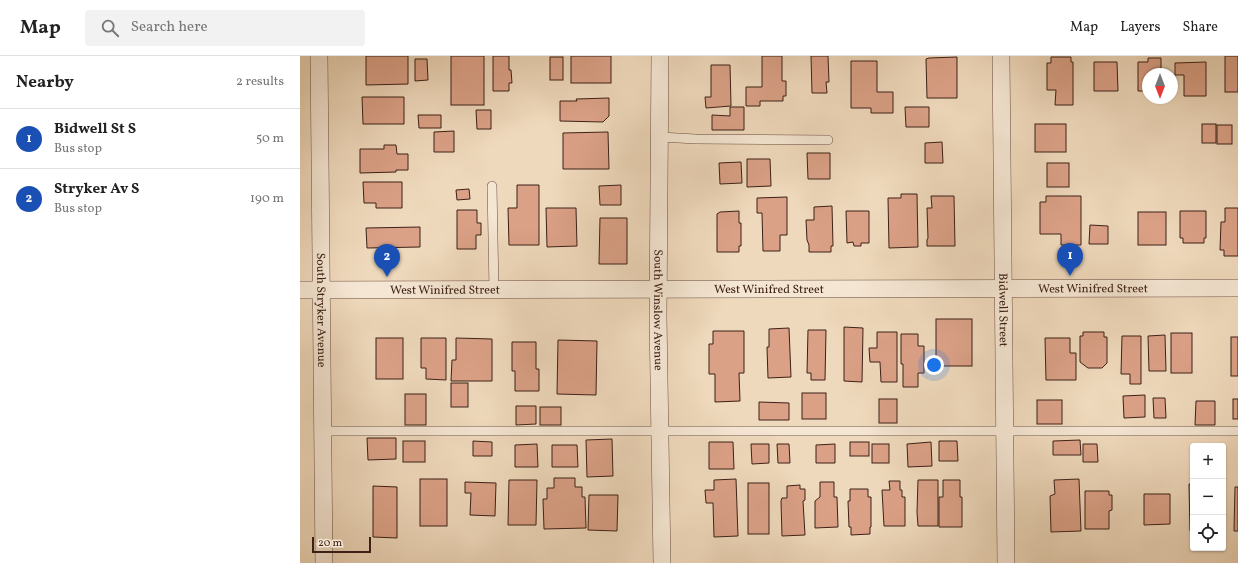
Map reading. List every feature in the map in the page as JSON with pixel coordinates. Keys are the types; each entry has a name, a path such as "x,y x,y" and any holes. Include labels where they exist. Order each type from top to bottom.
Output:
{"street":[{"name":"South Stryker Avenue","path":"320,56 324,563"},
{"name":"South Winslow Avenue","path":"660,56 658,317 662,563"},
{"name":"Bidwell Street","path":"1001,56 1006,563"},
{"name":"West Winifred Street","path":"300,290 1238,288"}],"lane":[{"path":"660,136 696,139 828,140"},
{"path":"492,186 494,290"},
{"path":"323,431 1238,431"}],"building":[{"path":"366,56 408,56 408,84 366,85"},
{"path":"451,56 484,56 484,105 451,105"},
{"path":"493,56 509,56 509,70 511,70 512,83 509,83 509,91 493,91"},
{"path":"571,56 611,56 611,83 571,83"},
{"path":"762,56 782,56 782,81 786,81 786,96 783,96 783,101 760,101 760,106 746,106 746,87 762,87"},
{"path":"811,56 828,56 829,82 826,82 827,93 812,93"},
{"path":"1225,56 1238,56 1238,92 1225,92"},
{"path":"550,57 563,57 563,80 550,80"},
{"path":"957,57 957,98 927,98 926,59"},
{"path":"1051,57 1071,57 1071,62 1073,62 1073,105 1055,105 1056,90 1047,90 1047,63 1051,63"},
{"path":"1148,58 1161,58 1161,68 1142,68 1142,91 1138,91 1138,62 1148,62"},
{"path":"415,59 427,59 428,80 415,81"},
{"path":"851,61 877,61 877,92 893,92 893,113 871,113 871,108 851,108"},
{"path":"1094,62 1117,62 1118,91 1094,91"},
{"path":"1206,62 1206,96 1184,96 1184,75 1178,75 1178,68 1175,68 1175,63"},
{"path":"711,65 730,65 731,106 706,108 705,97 711,97"},
{"path":"362,97 404,97 404,124 363,124"},
{"path":"609,98 609,116 603,122 560,121 560,101"},
{"path":"730,107 744,107 744,130 712,130 712,115 730,116"},
{"path":"905,107 929,107 929,127 906,127"},
{"path":"476,110 491,110 491,129 477,129"},
{"path":"418,115 441,115 441,128 419,128"},
{"path":"1035,124 1066,124 1066,152 1035,152"},
{"path":"1202,124 1216,124 1216,143 1202,143"},
{"path":"1217,125 1232,125 1232,144 1217,144"},
{"path":"454,131 454,152 434,152 434,132"},
{"path":"608,132 609,169 563,169 563,133"},
{"path":"942,142 943,163 925,163 925,143"},
{"path":"384,145 396,145 397,154 408,154 408,170 396,170 396,172 360,173 360,149 384,149"},
{"path":"807,153 830,153 830,179 808,179"},
{"path":"747,159 770,159 771,186 747,187"},
{"path":"741,162 742,183 720,184 719,163"},
{"path":"1047,163 1069,163 1069,187 1047,187"},
{"path":"363,182 402,182 402,208 376,208 376,203 364,203"},
{"path":"517,185 539,185 539,245 509,245 508,208 517,208"},
{"path":"621,185 621,205 600,205 599,186"},
{"path":"469,189 470,199 457,200 456,190"},
{"path":"901,194 917,194 918,247 889,248 888,198 901,198"},
{"path":"931,196 954,196 955,246 927,246 927,208 932,208"},
{"path":"1046,196 1081,196 1081,245 1061,245 1061,234 1040,234 1040,202 1046,202"},
{"path":"787,197 787,235 780,235 780,251 763,251 762,213 757,213 757,198"},
{"path":"832,206 833,246 831,246 831,252 809,252 806,220 814,220 814,207"},
{"path":"546,208 576,208 577,246 547,247"},
{"path":"1225,208 1238,208 1238,256 1224,256 1224,250 1220,250 1221,222 1225,222"},
{"path":"457,210 477,210 477,223 481,223 481,235 476,235 476,249 457,249"},
{"path":"739,211 739,223 741,223 741,246 739,246 739,252 717,252 717,214 720,212"},
{"path":"846,211 869,211 869,243 861,243 861,246 854,246 853,242 847,243"},
{"path":"1180,211 1206,211 1206,238 1204,238 1204,243 1183,243 1183,238 1180,238"},
{"path":"1138,212 1166,212 1166,245 1138,245"},
{"path":"600,218 627,218 627,264 599,264"},
{"path":"1090,225 1108,226 1108,244 1089,244"},
{"path":"420,227 420,247 367,248 366,228"},
{"path":"936,319 972,319 972,366 936,366"},
{"path":"844,327 863,328 862,382 844,381"},
{"path":"789,328 791,377 768,378 767,347 769,347 769,329"},
{"path":"808,330 826,330 825,380 811,380 811,373 807,373"},
{"path":"713,331 744,331 744,373 739,373 740,401 715,402 715,374 709,374 709,344 713,344"},
{"path":"877,332 897,332 897,382 881,382 880,362 870,362 869,348 877,348"},
{"path":"1083,332 1104,332 1104,337 1107,337 1107,363 1102,368 1088,368 1080,362 1080,336 1083,336"},
{"path":"1171,333 1192,333 1192,373 1171,373"},
{"path":"901,334 918,334 918,346 924,346 924,373 918,373 918,387 903,387"},
{"path":"1165,335 1166,371 1149,371 1148,336"},
{"path":"1122,336 1141,336 1141,384 1130,384 1130,374 1121,374"},
{"path":"1231,337 1238,337 1238,376 1231,376"},
{"path":"376,338 403,338 403,379 376,379"},
{"path":"421,338 446,338 446,380 426,379 426,368 421,368"},
{"path":"456,338 492,339 492,381 451,381 452,360 456,360"},
{"path":"1045,338 1070,338 1070,353 1076,353 1076,380 1046,380"},
{"path":"558,340 597,341 596,395 557,394"},
{"path":"512,342 536,342 536,369 539,369 539,391 515,391 515,371 512,371"},
{"path":"451,383 468,383 468,407 451,407"},
{"path":"802,393 826,393 826,419 802,419"},
{"path":"405,394 426,394 426,425 405,425"},
{"path":"1145,395 1145,417 1124,418 1123,396"},
{"path":"1153,398 1165,398 1166,418 1154,418"},
{"path":"879,399 897,399 897,423 879,423"},
{"path":"1233,399 1238,399 1238,419 1233,419"},
{"path":"1037,400 1062,400 1062,424 1037,424"},
{"path":"1196,401 1215,401 1215,425 1195,425"},
{"path":"759,402 789,403 789,420 759,420"},
{"path":"516,406 536,406 536,424 516,425"},
{"path":"540,407 561,407 561,425 540,425"},
{"path":"367,438 396,438 396,459 368,460"},
{"path":"612,439 613,476 587,477 586,440"},
{"path":"1080,440 1081,455 1053,455 1053,441"},
{"path":"403,441 425,441 425,462 403,462"},
{"path":"473,441 492,442 492,456 473,456"},
{"path":"939,441 957,441 958,461 939,461"},
{"path":"709,442 733,442 734,469 709,469"},
{"path":"850,442 869,442 869,456 850,456"},
{"path":"931,442 932,466 908,467 907,444"},
{"path":"537,444 538,467 515,467 515,445"},
{"path":"751,444 769,444 769,463 752,464"},
{"path":"777,444 789,444 790,463 778,463"},
{"path":"835,444 835,463 816,463 816,445"},
{"path":"872,444 889,444 889,463 872,463"},
{"path":"1083,444 1097,444 1098,462 1083,462"},
{"path":"552,445 577,445 578,467 552,467"},
{"path":"554,478 575,478 575,487 582,487 582,497 585,497 586,528 544,529 543,499 547,499 547,488 554,488"},
{"path":"420,479 447,479 447,526 420,526"},
{"path":"736,479 738,536 714,537 713,503 706,503 705,490 714,490 714,480"},
{"path":"1079,479 1081,531 1051,532 1050,496 1055,494 1054,480"},
{"path":"509,480 537,480 536,525 508,525"},
{"path":"918,480 938,480 938,526 918,526"},
{"path":"943,480 960,480 960,497 962,497 962,527 939,527 939,497 943,497"},
{"path":"889,481 900,481 902,497 905,497 905,526 884,526 882,490 890,490"},
{"path":"465,482 496,483 495,516 470,515 471,493 465,493"},
{"path":"820,482 834,482 834,497 837,497 838,527 815,528 815,501 820,497"},
{"path":"748,483 769,483 769,534 748,534"},
{"path":"1189,484 1190,484 1190,531"},
{"path":"800,485 800,489 805,489 805,500 803,501 805,535 782,536 782,498 787,498 787,486"},
{"path":"373,486 397,487 397,538 373,537"},
{"path":"1235,487 1238,487 1238,531 1234,531"},
{"path":"850,489 868,489 868,497 871,497 870,534 851,535 851,527 849,527 848,501 850,501"},
{"path":"1085,491 1109,491 1109,495 1112,495 1112,510 1109,511 1109,529 1085,529"},
{"path":"1144,494 1170,494 1170,524 1144,525"},
{"path":"589,495 618,495 617,531 588,530"}],"place":[{"name":"Bidwell St S","path":"1070,276"},
{"name":"Stryker Av S","path":"387,277"}]}
